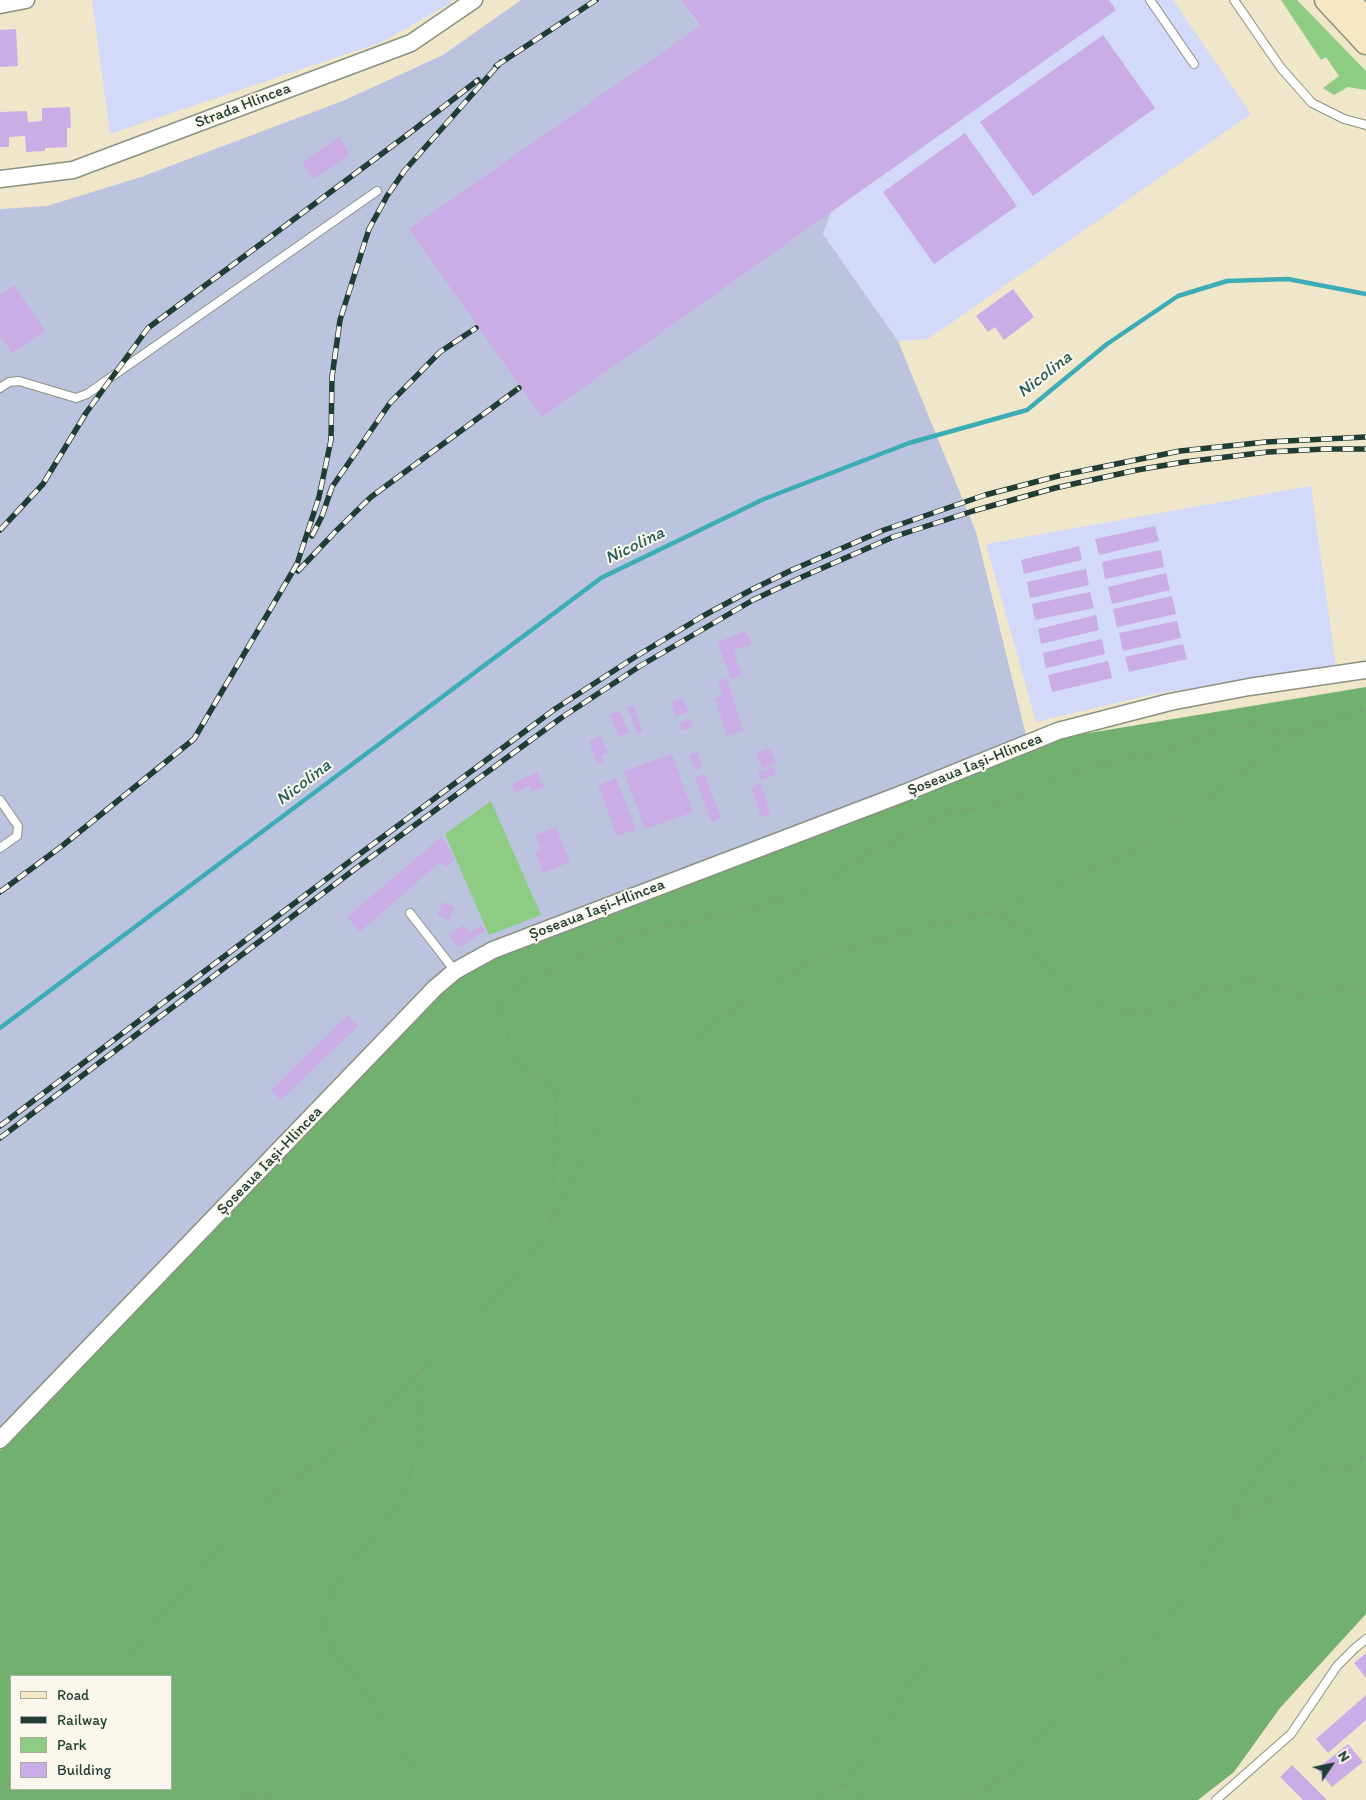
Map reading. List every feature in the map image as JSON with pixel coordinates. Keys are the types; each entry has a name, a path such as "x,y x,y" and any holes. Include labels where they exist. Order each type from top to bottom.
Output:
{"main road":[{"path":"1326,0 1366,43"},
{"path":"1349,0 1366,19"}],"street":[{"name":"Strada Hlincea","path":"0,179 73,170 411,42 474,0"},
{"name":"Șoseaua Iași-Hlincea","path":"0,1440 435,988 455,971 493,950 902,794 1058,731 1170,702 1249,687 1366,670"}],"lane":[{"path":"1150,0 1194,64"},
{"path":"1234,0 1281,68 1312,103 1344,119 1366,125"},
{"path":"0,388 9,382 19,381 76,398 87,394 377,192"},
{"path":"0,800 18,826 17,836 0,848"},
{"path":"410,913 455,971"},
{"path":"1216,1800 1291,1734 1337,1666 1366,1639"}],"path":[{"path":"118,1675 144,1636 245,1518 287,1484 321,1461 376,1418 450,1338 510,1282 551,1226 596,1130 659,1083 715,1021 816,957 918,929 991,913 1137,849 1252,764 1304,730 1360,710 1366,710"},
{"path":"551,1226 557,1092 522,1067 510,1046 506,1024 498,1005 509,988 630,934 708,919 770,903 821,884 881,846 914,833 940,815 961,810 986,808 1010,800 1074,772 1134,756 1159,755 1219,729 1251,725 1279,732 1304,730"},
{"path":"991,913 1025,927 1042,963 1076,992 1127,1014 1169,1007 1203,990 1259,980 1303,995 1352,987 1366,993"},
{"path":"418,1373 420,1442 405,1494 334,1586 322,1618 333,1652 359,1680 394,1742 440,1800"},
{"path":"962,1800 1011,1773 1081,1688 1152,1643 1204,1566 1256,1474 1311,1406 1366,1377"},
{"path":"1232,1516 1269,1502 1290,1484 1334,1466 1352,1469 1362,1458 1366,1458"},
{"path":"808,1800 844,1785 877,1740 904,1691 940,1642"},
{"path":"844,1785 864,1800"},
{"path":"242,1800 243,1792 270,1796 273,1800"}],"shaded area":[{"path":"92,0 451,0 451,3 382,42 110,134"},
{"path":"521,0 681,0 831,213 823,234 898,341 976,532 1029,747 0,1451 0,209 47,206 141,177 345,100 443,55"},
{"path":"681,0 1173,0 1251,114 928,339 898,341 823,234 831,213"},
{"path":"1311,486 1336,667 1154,694 1036,722 986,544"}],"green space":[{"path":"1281,0 1297,0 1366,71 1366,90 1348,87 1334,95 1323,88 1339,76 1326,57 1321,60"},
{"path":"1366,687 1366,1614 1280,1708 1234,1772 1198,1800 0,1800 0,1451 461,967 1059,738"},
{"path":"491,801 541,915 489,935 445,834"}],"building":[{"path":"681,0 1109,0 1116,10 542,417 409,229 700,26"},
{"path":"16,29 18,66 0,67 0,30"},
{"path":"1103,35 1155,108 1033,196 980,122"},
{"path":"70,107 71,128 67,128 67,147 45,148 45,151 26,152 25,136 9,137 9,147 0,147 0,112 27,111 28,122 42,121 42,108"},
{"path":"965,133 1017,206 934,264 883,192"},
{"path":"339,137 350,155 314,179 302,162"},
{"path":"14,285 45,331 12,353 0,336 0,295"},
{"path":"1013,289 1034,317 1004,340 995,327 988,332 976,316"},
{"path":"1155,526 1159,541 1099,555 1095,539"},
{"path":"1079,546 1082,560 1024,574 1021,560"},
{"path":"1161,550 1164,567 1105,579 1102,562"},
{"path":"1086,569 1089,585 1030,598 1027,582"},
{"path":"1166,573 1170,590 1112,604 1108,587"},
{"path":"1090,592 1094,608 1035,620 1032,604"},
{"path":"1172,596 1176,614 1117,627 1113,609"},
{"path":"1096,615 1099,630 1041,644 1038,629"},
{"path":"1177,621 1181,638 1123,651 1119,633"},
{"path":"746,631 751,644 733,651 742,675 731,679 717,642"},
{"path":"1102,639 1105,654 1046,668 1043,653"},
{"path":"1183,644 1187,659 1129,672 1125,657"},
{"path":"1108,661 1112,678 1052,692 1048,675"},
{"path":"727,678 743,731 727,736 715,698 723,696 718,681"},
{"path":"683,698 688,712 675,716 671,702"},
{"path":"633,705 643,732 637,734 627,707"},
{"path":"620,711 629,733 619,737 610,714"},
{"path":"690,719 693,727 682,731 679,723"},
{"path":"601,736 608,753 601,756 604,761 597,764 589,741"},
{"path":"770,748 776,763 762,769 756,753"},
{"path":"697,752 702,767 695,770 689,755"},
{"path":"672,754 693,812 645,829 624,771"},
{"path":"774,767 776,775 760,780 758,772"},
{"path":"537,772 544,787 532,792 530,786 515,793 511,784"},
{"path":"705,774 721,818 711,822 695,777"},
{"path":"616,778 636,829 617,836 598,785"},
{"path":"760,783 771,814 761,817 751,787"},
{"path":"556,827 570,862 543,873 535,852 541,849 535,835"},
{"path":"442,836 454,860 445,867 440,862 360,932 347,917"},
{"path":"443,902 455,907 449,920 437,915"},
{"path":"464,925 469,933 481,925 485,931 458,948 449,934"},
{"path":"348,1015 358,1026 281,1100 271,1090"},
{"path":"1366,1653 1366,1678 1354,1663"},
{"path":"1366,1695 1366,1720 1328,1753 1316,1739"},
{"path":"1348,1744 1363,1762 1332,1787 1317,1769"},
{"path":"1292,1765 1327,1800 1303,1800 1280,1777"}],"waterway":[{"name":"Nicolina","path":"0,1028 601,578 764,499 909,443 1027,410 1107,344 1178,296 1227,281 1288,279 1366,294"}],"railway":[{"path":"496,66 596,0"},
{"path":"0,892 62,846 194,739 297,564 319,497 331,440 332,377 340,320 369,229 387,196 405,170 501,62"},
{"path":"0,530 43,484 86,413 148,328 478,80"},
{"path":"312,536 322,516 332,487 390,403 440,352 476,328"},
{"path":"298,571 371,497 519,388"},
{"path":"0,1126 555,709 635,657 703,616 753,589 884,530 985,495 1062,475 1180,451 1266,442 1366,437"},
{"path":"0,1138 355,869 561,718 640,666 753,600 893,537 973,511 1055,488 1184,462 1268,452 1366,449"}]}
